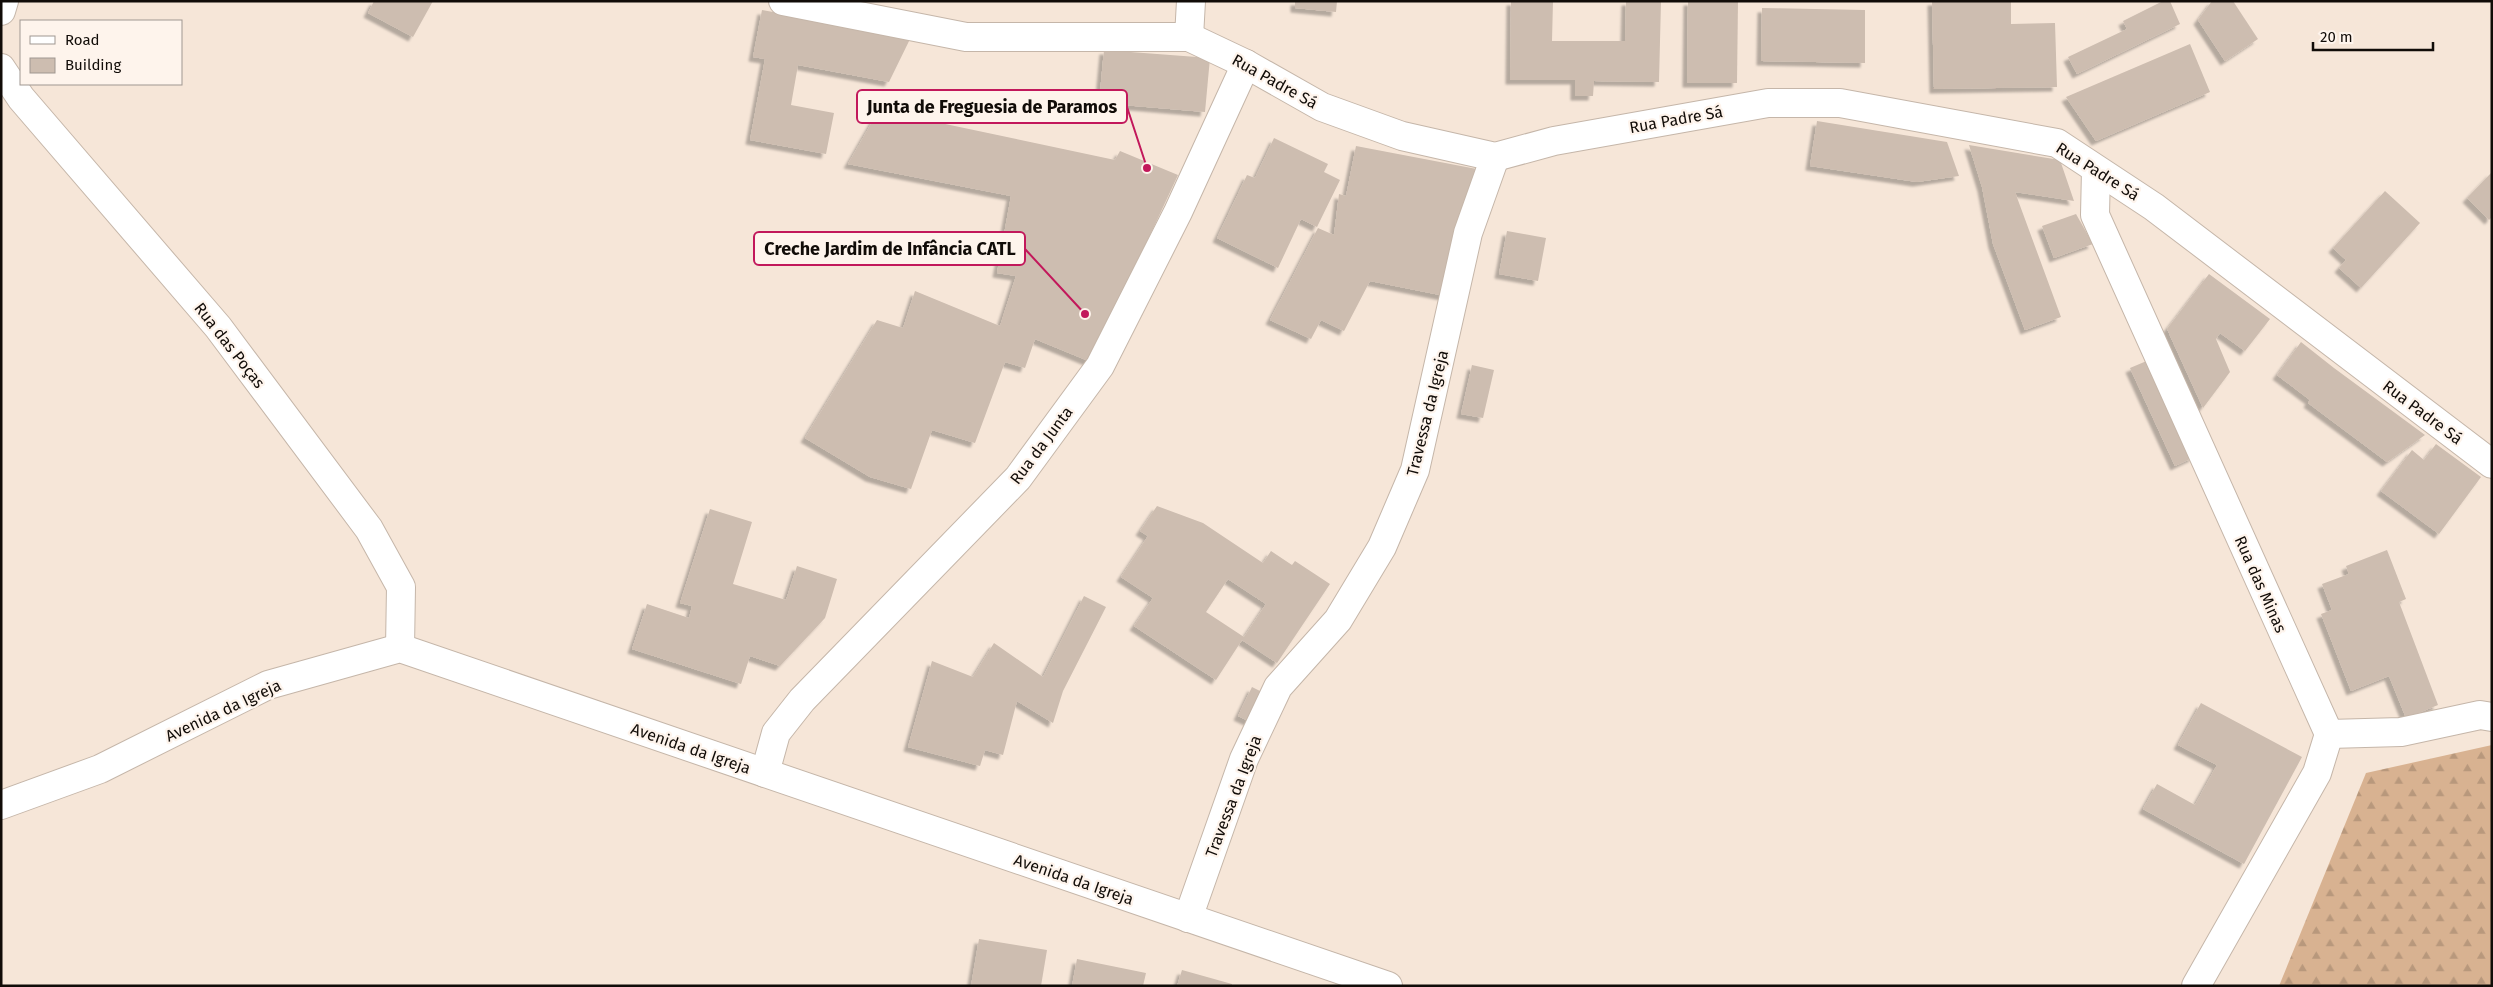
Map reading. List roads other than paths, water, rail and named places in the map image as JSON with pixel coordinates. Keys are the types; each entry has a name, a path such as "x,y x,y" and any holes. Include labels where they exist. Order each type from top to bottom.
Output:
{"street":[{"path":"1,11 4,1"},
{"name":"Rua Padre Sá","path":"783,1 966,37 1189,37 1246,64 1322,107 1361,122 1443,147 1494,157 1554,141 1768,103 1840,103 2057,143 2154,207 2492,464"},
{"path":"1189,37 1191,1"},
{"name":"Rua da Junta","path":"765,773 776,733 802,700 1018,478 1100,366 1178,212 1246,64"},
{"name":"Rua das Poças","path":"1,68 21,98 218,327 369,529 401,587 400,648"},
{"name":"Travessa da Igreja","path":"1188,918 1244,758 1278,687 1338,620 1382,547 1415,470 1468,233 1494,157"},
{"name":"Rua das Minas","path":"2096,170 2095,215 2329,734"},
{"name":"Avenida da Igreja","path":"1,805 100,769 268,685 400,648 1388,986"},
{"path":"2196,986 2317,773 2329,734 2401,732 2480,715 2492,717"}],"place":[{"name":"Junta de Freguesia de Paramos","path":"1147,168"},
{"name":"Creche Jardim de Infância CATL","path":"1085,314"}]}
